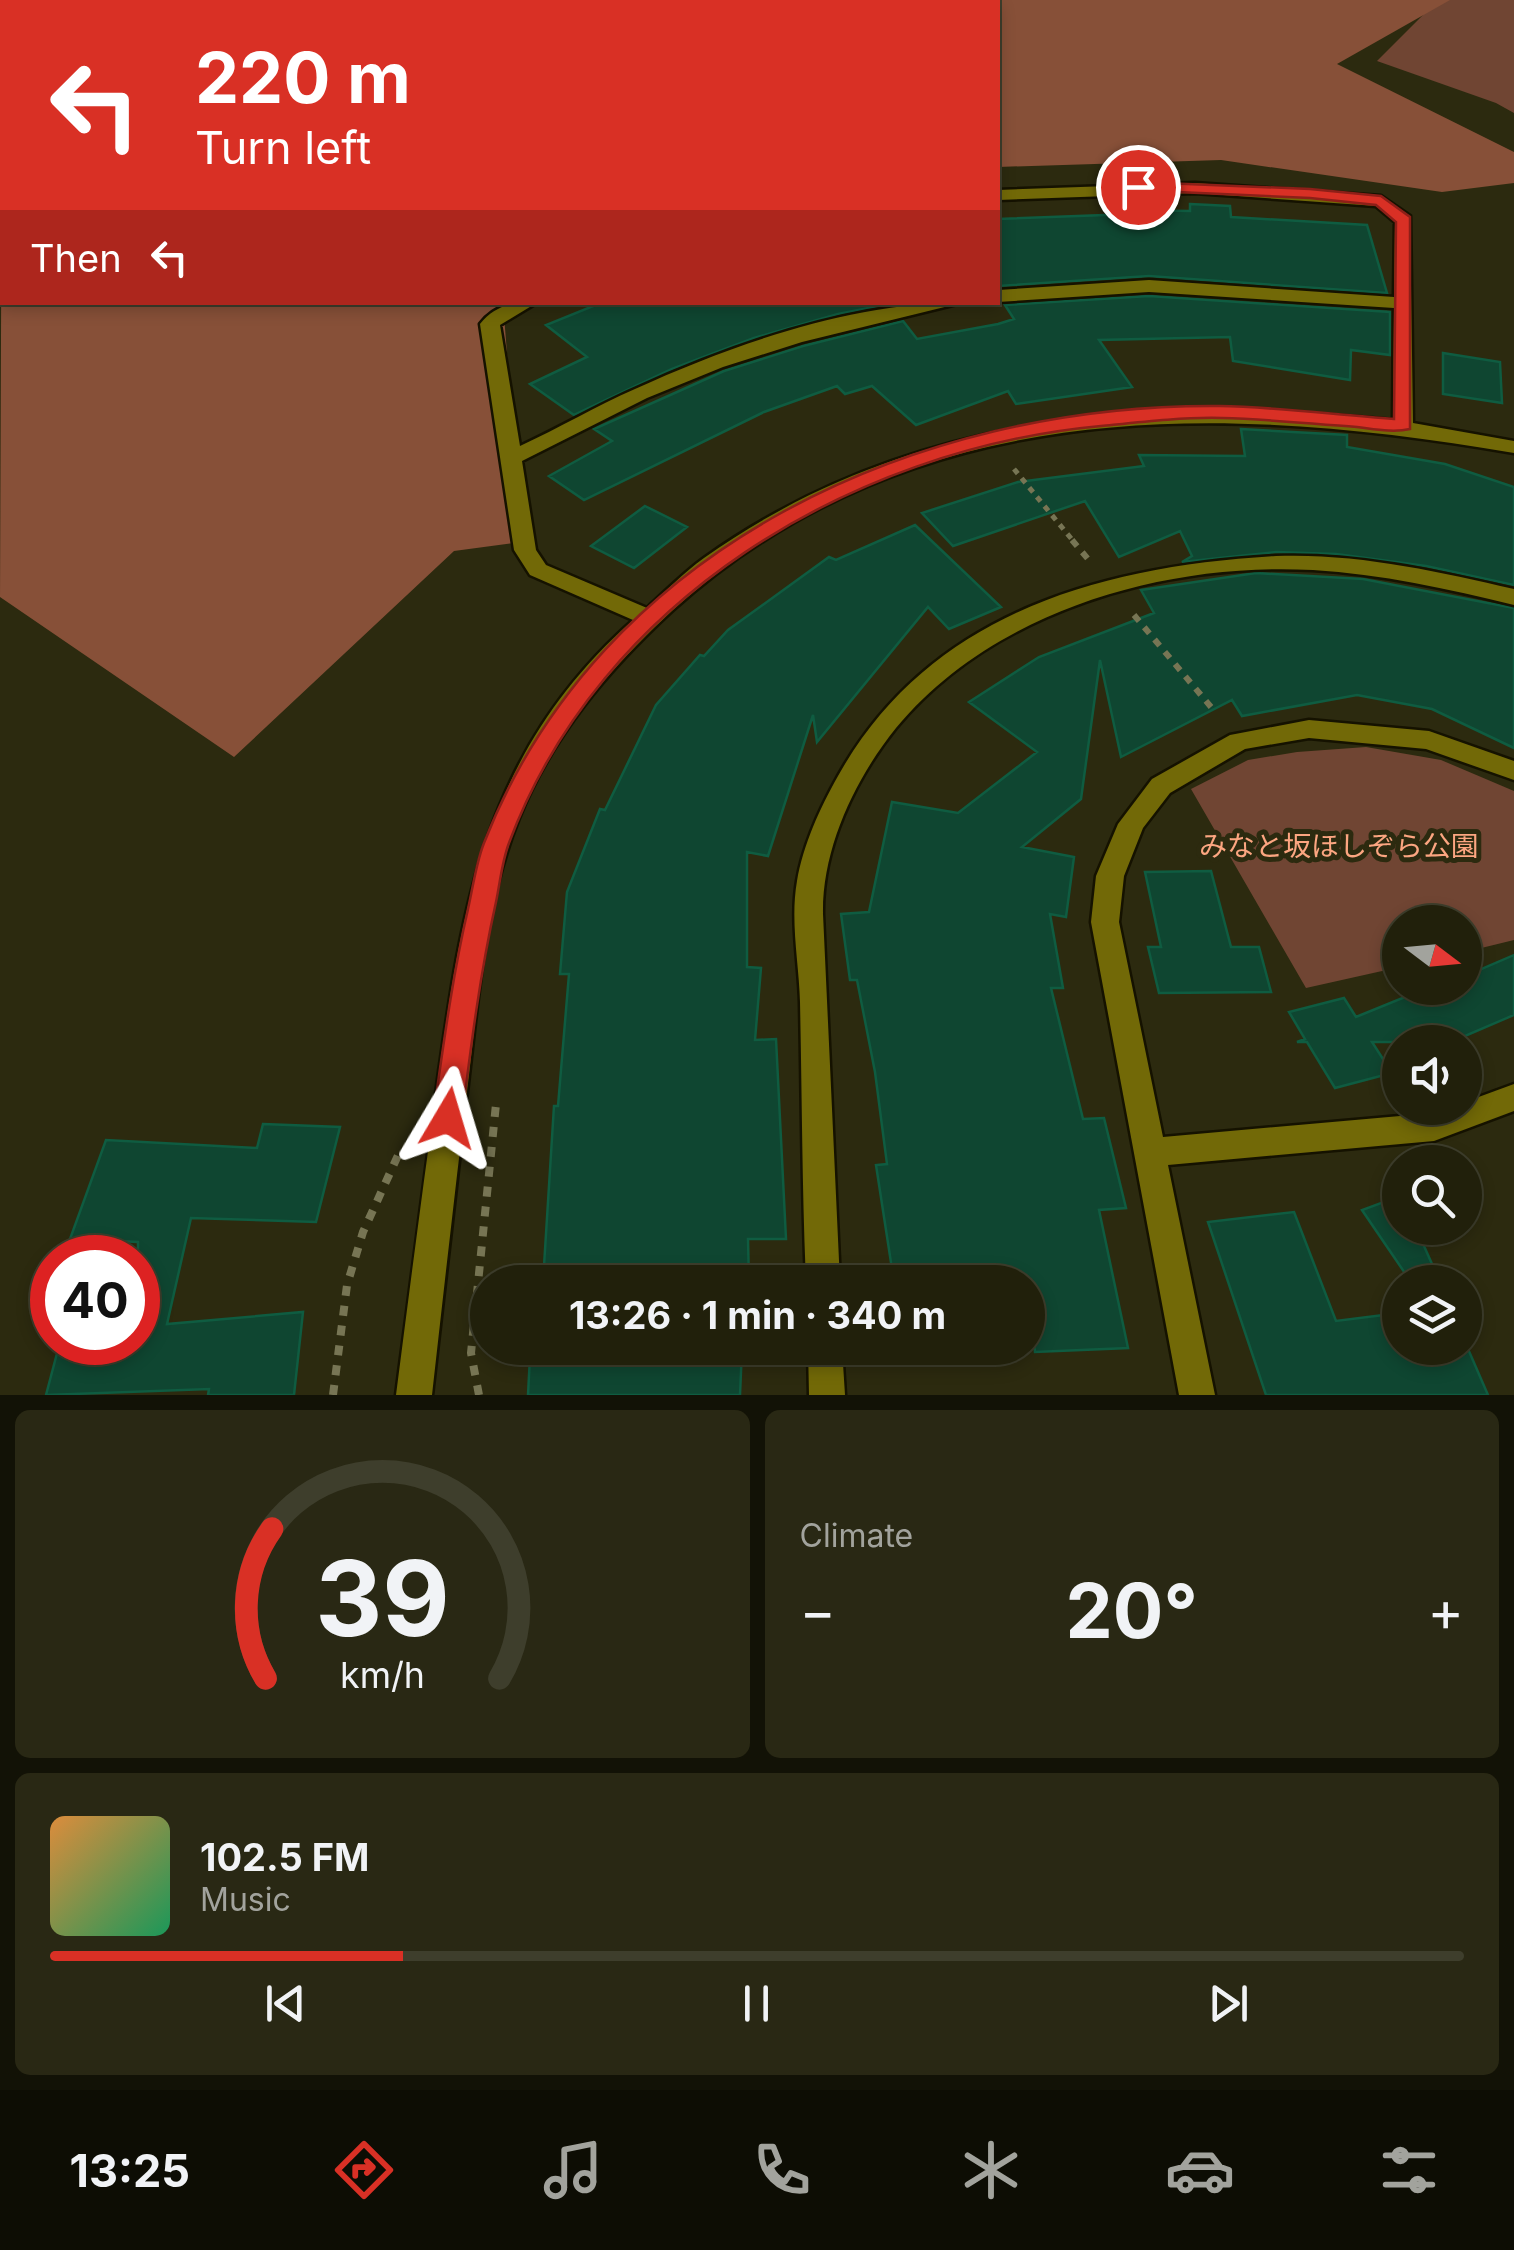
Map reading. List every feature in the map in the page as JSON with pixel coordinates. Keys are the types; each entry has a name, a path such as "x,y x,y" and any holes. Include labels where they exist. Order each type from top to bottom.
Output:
{"street":[{"path":"1000,195 1195,188 1381,201 1404,220 1403,425"},
{"path":"1000,296 1072,288 1194,287 1276,290 1402,303"},
{"path":"523,305 498,315 490,324 525,550 538,570 646,617"},
{"path":"510,458 558,438 639,394 758,349 941,305"},
{"path":"414,1395 466,976 496,844 564,714 646,617 697,575 812,502 895,467 1004,434 1098,420 1197,412 1290,414 1403,425 1514,447"},
{"path":"822,1265 810,877 842,789 884,720 926,677 989,632 1037,609 1109,584 1180,571 1309,562 1429,578 1514,597"},
{"path":"1197,1395 1105,922 1110,876 1131,824 1161,786 1239,740 1309,729 1429,740 1514,771"},
{"path":"1150,1152 1434,1127 1514,1097"},
{"path":"826,1365 827,1395"}],"path":[{"path":"478,1395 471,1352 497,1090"}],"green space":[{"path":"1444,0 1514,0 1514,113 1377,61 1434,4"},
{"name":"みなと坂ほしぞら公園","path":"1366,747 1441,760 1514,791 1514,940 1482,948 1482,905 1382,905 1382,971 1306,988 1191,789 1248,760"}],"shaded area":[{"path":"1000,0 1450,0 1337,64 1514,152 1514,183 1442,192 1221,160 1000,167"},
{"path":"1,305 503,305 522,542 454,551 234,757 0,597"}],"building":[{"path":"1190,204 1230,206 1231,217 1367,225 1387,293 1149,276 1000,286 1000,219 1132,214 1131,210 1190,211"},
{"path":"1149,296 1390,312 1390,355 1351,350 1350,380 1233,361 1230,337 1099,340 1132,387 1016,404 1008,391 916,425 872,386 845,394 837,386 764,412 584,500 549,476 612,441 594,429 724,371 803,346 903,321 917,339 998,324 1014,319 1005,305"},
{"path":"596,305 884,305 754,338 672,369 574,415 530,384 587,357 546,325"},
{"path":"1443,353 1500,362 1502,403 1443,394"},
{"path":"1241,429 1347,435 1347,447 1445,464 1514,487 1514,585 1426,566 1336,554 1276,552 1182,562 1192,556 1180,531 1119,557 1085,501 953,546 922,513 1018,482 1144,466 1139,455 1245,456"},
{"path":"645,506 687,527 634,568 591,546"},
{"path":"915,525 1001,607 949,629 928,607 817,742 813,715 768,856 747,852 747,967 761,968 755,1040 776,1039 786,1239 748,1239 749,1265 544,1265 554,1106 558,1106 569,974 560,974 567,892 600,809 605,810 656,705 700,655 704,656 728,630 829,557 836,560"},
{"path":"1256,573 1363,579 1514,608 1514,748 1432,709 1357,695 1242,716 1232,700 1121,757 1100,660 1081,799 1022,847 1074,857 1066,917 1050,914 1063,988 1051,988 1083,1119 1104,1118 1126,1208 1099,1210 1128,1348 1045,1352 1045,1265 891,1265 876,1165 887,1164 875,1072 857,980 850,980 841,914 869,912 892,802 958,813 1037,752 969,702 1039,657 1154,613 1141,590"},
{"path":"1211,871 1231,947 1259,947 1271,992 1159,993 1148,947 1161,947 1145,872"},
{"path":"1514,955 1514,1015 1482,1029 1482,1025 1382,1025 1382,1042 1372,1042 1382,1058 1382,1076 1335,1088 1307,1042 1297,1042 1305,1039 1289,1012 1344,998 1356,1017 1385,1005 1482,1005 1482,969"},
{"path":"263,1124 340,1127 316,1222 191,1218 167,1324 303,1312 294,1395 208,1395 209,1389 46,1395 54,1365 160,1365 160,1235 71,1235 106,1140 257,1148"},
{"path":"1382,1203 1382,1239 1362,1210"},
{"path":"1294,1212 1336,1321 1382,1315 1382,1365 1475,1365 1488,1395 1266,1395 1208,1222"},
{"path":"1386,1245 1424,1245 1432,1265 1399,1265"},
{"path":"530,1365 741,1365 740,1395 528,1395"}],"route":[{"path":"448,1118 466,976 496,844 546,742 584,686 646,617 697,575 812,502 895,467 1004,434 1098,420 1219,412 1290,414 1403,425 1404,220 1381,201 1310,193 1138,187"}]}
